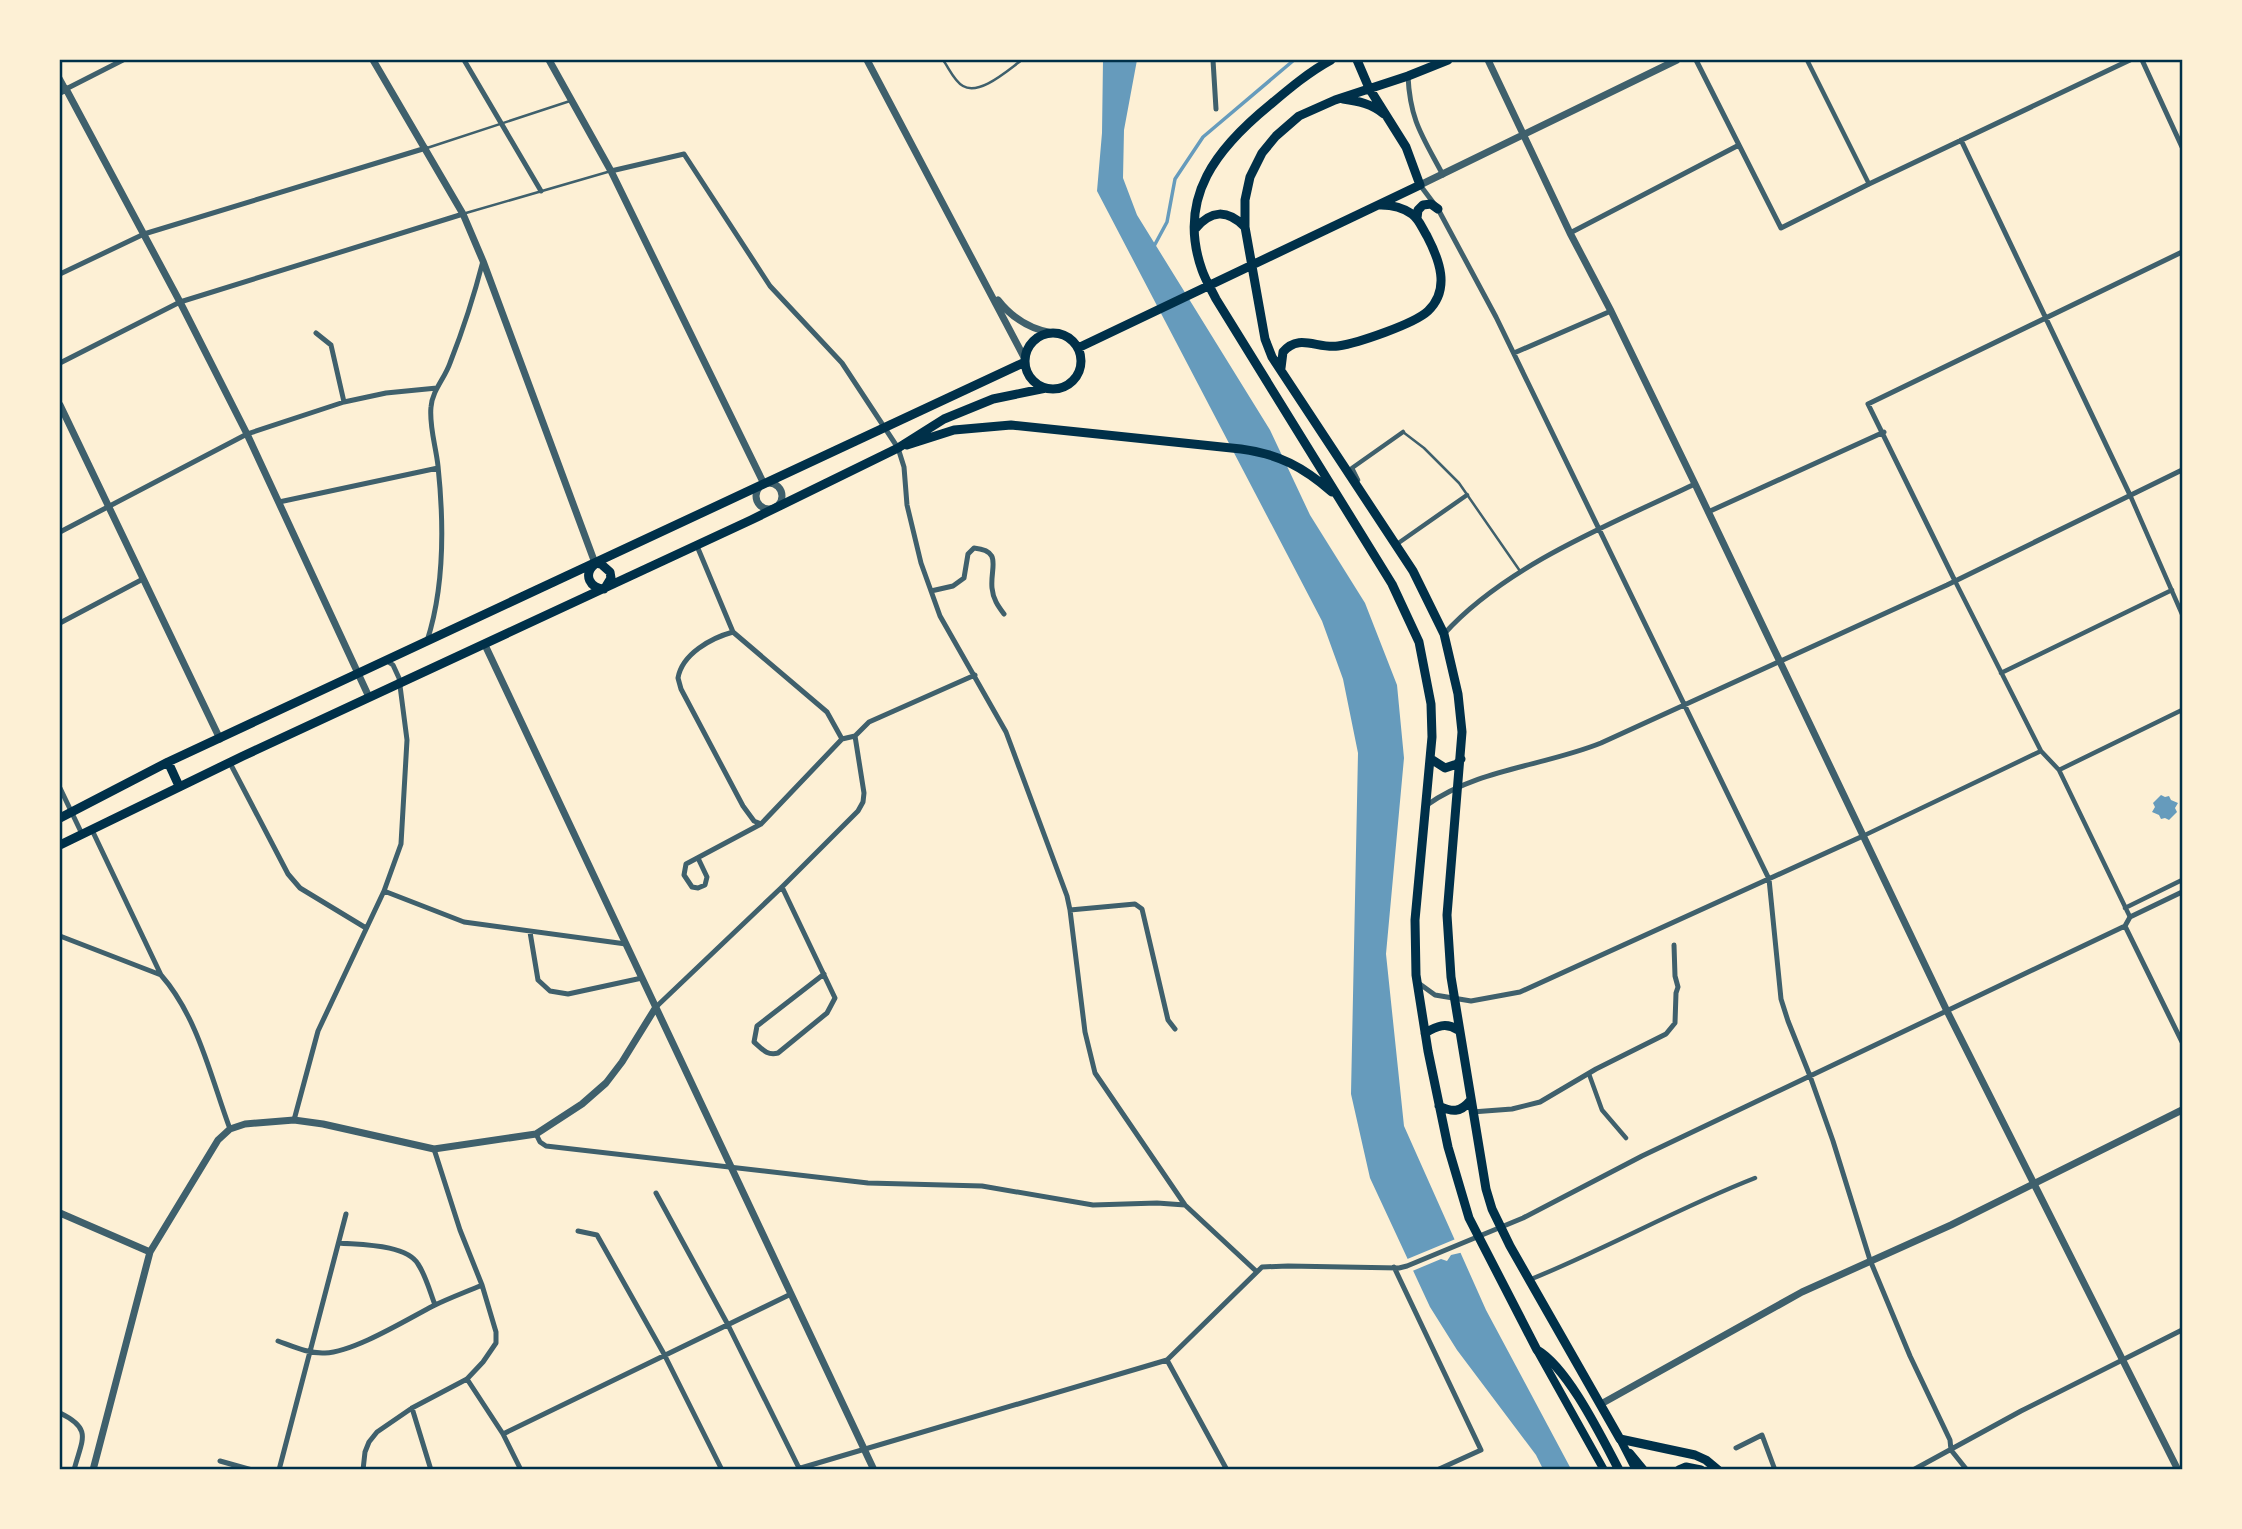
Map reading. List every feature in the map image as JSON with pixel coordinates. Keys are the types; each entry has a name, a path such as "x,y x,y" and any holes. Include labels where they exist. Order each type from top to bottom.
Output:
{"main road":[{"path":"1331,60 1297,82 1250,121 1217,156 1205,178 1197,203 1196,247 1202,271 1216,299 1392,584 1419,642 1431,704 1427,805 1415,920 1417,982 1439,1106 1458,1187 1469,1218 1537,1350 1604,1469"},
{"path":"1078,348 1420,185 1406,147 1369,88 1357,60"},
{"path":"1448,60 1335,100 1299,116 1276,136 1262,153 1250,177 1245,200 1245,227 1269,351 1367,498 1430,601 1444,634 1458,694 1461,759 1449,868 1447,915 1458,1030 1486,1189 1492,1209 1530,1280 1636,1469"},
{"path":"1335,100 1359,101 1376,107 1391,120"},
{"path":"1417,218 1418,210 1423,205 1431,204 1438,209"},
{"path":"1281,369 1283,352 1292,344 1303,341 1332,346 1349,344 1410,322 1431,308 1440,290 1441,268 1437,255 1417,218 1402,208 1379,205"},
{"path":"1195,229 1213,214 1226,214 1237,218 1245,227"},
{"path":"60,845 179,786 774,509 898,447 968,408 1006,396 1046,388 1059,389 1075,379 1081,361 1078,348 1066,336 1052,333 1036,339 1029,348 1025,360 1030,376 1037,384 1046,388"},
{"path":"60,818 168,762 1025,360"},
{"path":"898,447 954,430 1011,425 1261,452 1301,467 1332,492 1347,511"},
{"path":"595,563 601,564 610,572 611,578 604,589"},
{"path":"595,563 588,574 589,580 592,585 604,589"},
{"path":"1430,759 1445,768 1457,764 1461,759"},
{"path":"168,762 179,786"},
{"path":"1425,1033 1440,1026 1451,1026 1458,1030"},
{"path":"1439,1106 1457,1111 1471,1101"},
{"path":"1537,1350 1549,1357 1591,1416 1619,1469"},
{"path":"1622,1443 1673,1451 1706,1460 1718,1469"},
{"path":"1622,1443 1644,1469"},
{"path":"1682,1468 1701,1469"}],"street":[{"path":"63,91 123,60"},
{"path":"373,60 463,214 595,563"},
{"path":"464,60 541,191"},
{"path":"549,60 611,171 764,484"},
{"path":"867,60 1025,360"},
{"path":"1213,60 1216,108"},
{"path":"1488,60 1570,233 1695,484 1946,1009 2178,1469"},
{"path":"1677,60 1420,185 1438,209 1514,353 1769,879 1781,999 1787,1021 1810,1076 1870,1260 1910,1356 1950,1440 1951,1451 1967,1469"},
{"path":"1696,60 1781,228 2130,60"},
{"path":"1807,60 1869,184"},
{"path":"2142,60 2182,147"},
{"path":"1408,76 1410,107 1419,133 1443,176"},
{"path":"60,78 63,91 144,234 247,434 369,697"},
{"path":"1961,140 2130,495 2182,614"},
{"path":"1570,233 1739,145"},
{"path":"60,274 144,234 426,148"},
{"path":"611,171 684,154 770,286 842,363 898,447 904,467 907,505 940,616 1006,732 1070,910 1085,1032 1095,1073 1185,1205 1256,1271"},
{"path":"60,363 180,302 463,214"},
{"path":"2130,917 2059,770 2041,751 2001,673 1868,404 2182,252"},
{"path":"427,642 437,592 442,538 438,468 430,410 469,312 483,261"},
{"path":"989,289 1017,319 1033,328 1052,333"},
{"path":"1514,353 1611,311"},
{"path":"316,333 331,345 344,402"},
{"path":"60,532 247,434 344,402 386,393 437,388"},
{"path":"60,405 220,739"},
{"path":"1367,498 1352,468 1403,432"},
{"path":"1708,512 1884,432"},
{"path":"279,502 438,468"},
{"path":"1427,805 1458,788 1490,776 1585,749 1955,581 2182,470"},
{"path":"764,484 777,486 781,491 780,505 774,509 768,510 757,501 759,488 764,484"},
{"path":"1444,634 1472,606 1522,573 1600,529 1695,484"},
{"path":"1396,545 1467,495"},
{"path":"697,546 733,632 827,712 842,739"},
{"path":"931,591 953,586 964,578 968,554 974,548 983,549 994,559 993,593 1004,614"},
{"path":"60,623 144,579"},
{"path":"2001,673 2172,590"},
{"path":"733,632 719,636 701,647 686,660 678,678 743,806 754,821 761,824"},
{"path":"485,645 874,1469"},
{"path":"294,1120 318,1031 384,891 401,844 407,740 397,671 387,661"},
{"path":"698,858 707,877 705,885 698,888 692,887 684,874 686,864 761,824 842,739 855,736 869,722 975,676"},
{"path":"2059,770 2182,710"},
{"path":"93,1469 150,1252 218,1140 230,1129 245,1124 294,1120 434,1149 536,1134 582,1104 606,1083 656,1007 858,811 864,793 855,736"},
{"path":"1417,982 1435,995 1471,1001 1502,997 1532,987 1863,836 2041,751"},
{"path":"230,763 288,874 300,888 366,928"},
{"path":"60,788 70,813 87,832 161,975 186,1010 230,1129"},
{"path":"2125,908 2182,880"},
{"path":"782,887 824,974 835,998 827,1013 778,1053 765,1052 754,1042 757,1026 824,974"},
{"path":"384,891 464,922 626,944"},
{"path":"656,1193 727,1323 796,1469 1167,1360 1262,1268 1407,1266 1518,1220 1642,1156 2125,926 2130,917 2182,892"},
{"path":"1070,910 1135,904 1142,909 1168,1020 1175,1029"},
{"path":"2125,926 2182,1042"},
{"path":"530,932 538,980 550,991 568,994 642,978"},
{"path":"60,936 161,975"},
{"path":"1472,1112 1513,1109 1534,1104 1666,1034 1674,1026 1677,1012 1675,993 1678,987 1674,944"},
{"path":"1589,1074 1600,1106 1626,1138"},
{"path":"1601,1404 1771,1308 2035,1185 2182,1110"},
{"path":"536,1134 546,1146 869,1183 982,1186 1094,1205 1185,1205"},
{"path":"363,1469 365,1452 377,1432 412,1408 467,1379 496,1343 496,1332 482,1285 460,1230 434,1149"},
{"path":"1530,1280 1629,1236 1707,1197 1755,1178"},
{"path":"60,1213 150,1252"},
{"path":"279,1469 346,1214"},
{"path":"578,1231 597,1235 664,1354 722,1469"},
{"path":"339,1243 400,1250 412,1256 419,1264 435,1305"},
{"path":"1394,1267 1481,1450 1437,1469"},
{"path":"278,1341 310,1351 324,1353 339,1350 385,1332 435,1305 482,1285"},
{"path":"503,1434 791,1294"},
{"path":"1913,1469 2182,1330"},
{"path":"1167,1360 1227,1469"},
{"path":"467,1379 503,1434 521,1469"},
{"path":"412,1408 431,1469"},
{"path":"60,1413 76,1420 82,1429 74,1469"},
{"path":"1736,1448 1762,1435 1774,1469"},
{"path":"220,1461 253,1469"}],"lane":[{"path":"943,60 957,81 971,89 990,83 1022,60"},
{"path":"426,148 573,100"},
{"path":"463,214 611,171"},
{"path":"1403,432 1424,448 1459,483 1522,573"}],"water":[{"path":"1103,60 1137,60 1124,130 1123,178 1137,215 1270,430 1310,515 1365,603 1397,685 1404,758 1386,954 1404,1126 1486,1310 1571,1469 1543,1469 1536,1455 1457,1350 1430,1307 1370,1178 1351,1094 1358,753 1343,679 1322,621 1097,191 1102,133"},
{"path":"2161,795 2169,796 2178,803 2175,808 2177,812 2169,820 2161,819 2152,812 2155,807 2153,803"}],"pier":[{"path":"1458,1238 1464,1252 1451,1255 1447,1261 1441,1259 1410,1272 1405,1260"}],"waterway":[{"path":"1153,248 1167,222 1175,179 1203,137 1294,60"}]}
